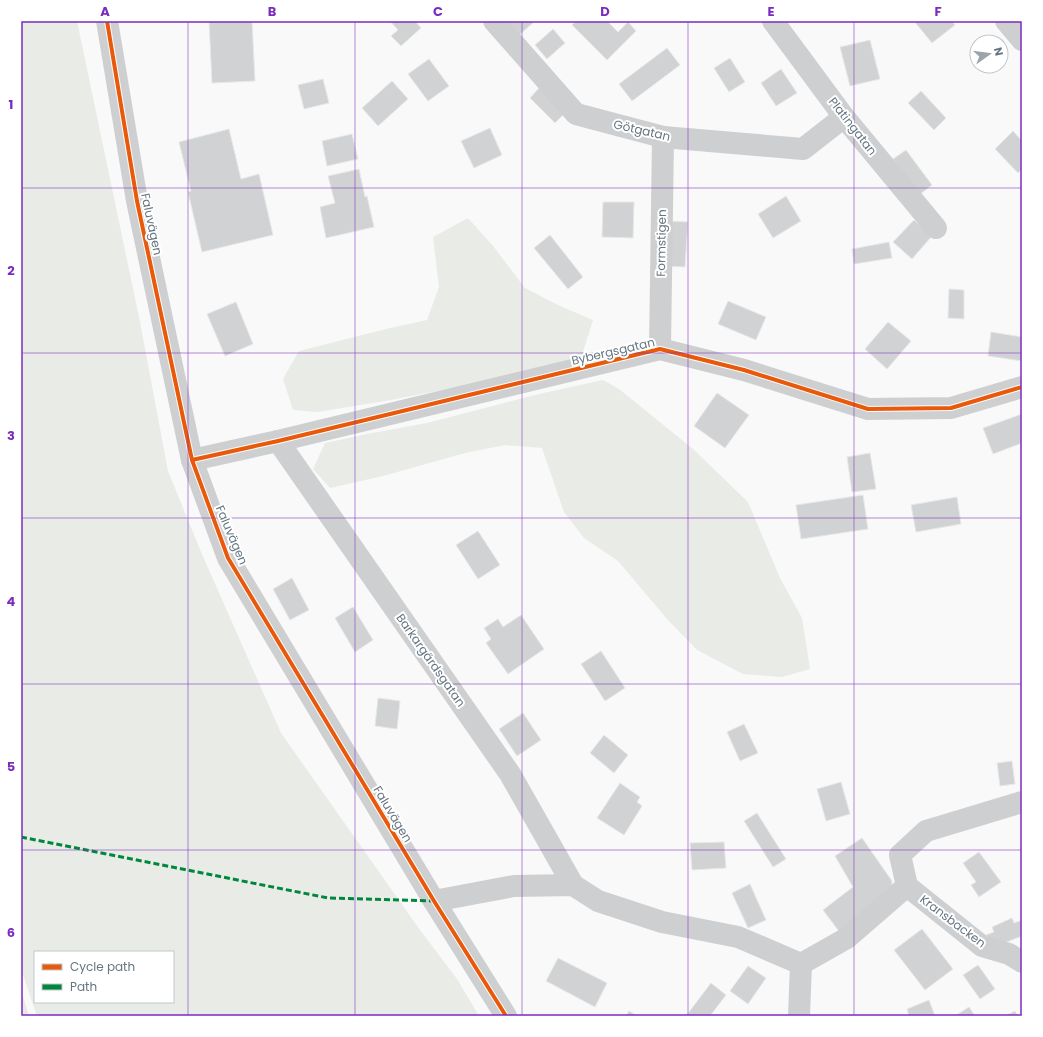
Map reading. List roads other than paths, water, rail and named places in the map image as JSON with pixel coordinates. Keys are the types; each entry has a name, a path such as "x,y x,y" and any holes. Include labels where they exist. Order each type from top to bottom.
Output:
{"street":[{"name":"Faluvägen","path":"107,21 137,201 192,460 228,558 434,901 506,1016"},
{"name":"Götgatan","path":"494,21 576,114 663,137 803,150 844,117"},
{"name":"Platingatan","path":"773,21 844,117 936,228"},
{"path":"1006,21 1022,40"},
{"name":"Formstigen","path":"660,349 663,137"},
{"name":"Bybergsgatan","path":"278,441 660,349 744,370 868,409 951,408 1022,387"},
{"path":"192,460 278,441"},
{"name":"Barkargärdsgatan","path":"278,441 510,774 573,885 598,901 662,922 738,938 801,964"},
{"path":"799,1016 801,964 847,938 907,886 900,856 926,831 1022,802"},
{"path":"434,901 514,886 573,885"},
{"name":"Kransbacken","path":"907,886 982,946 1009,954 1022,962"}]}
